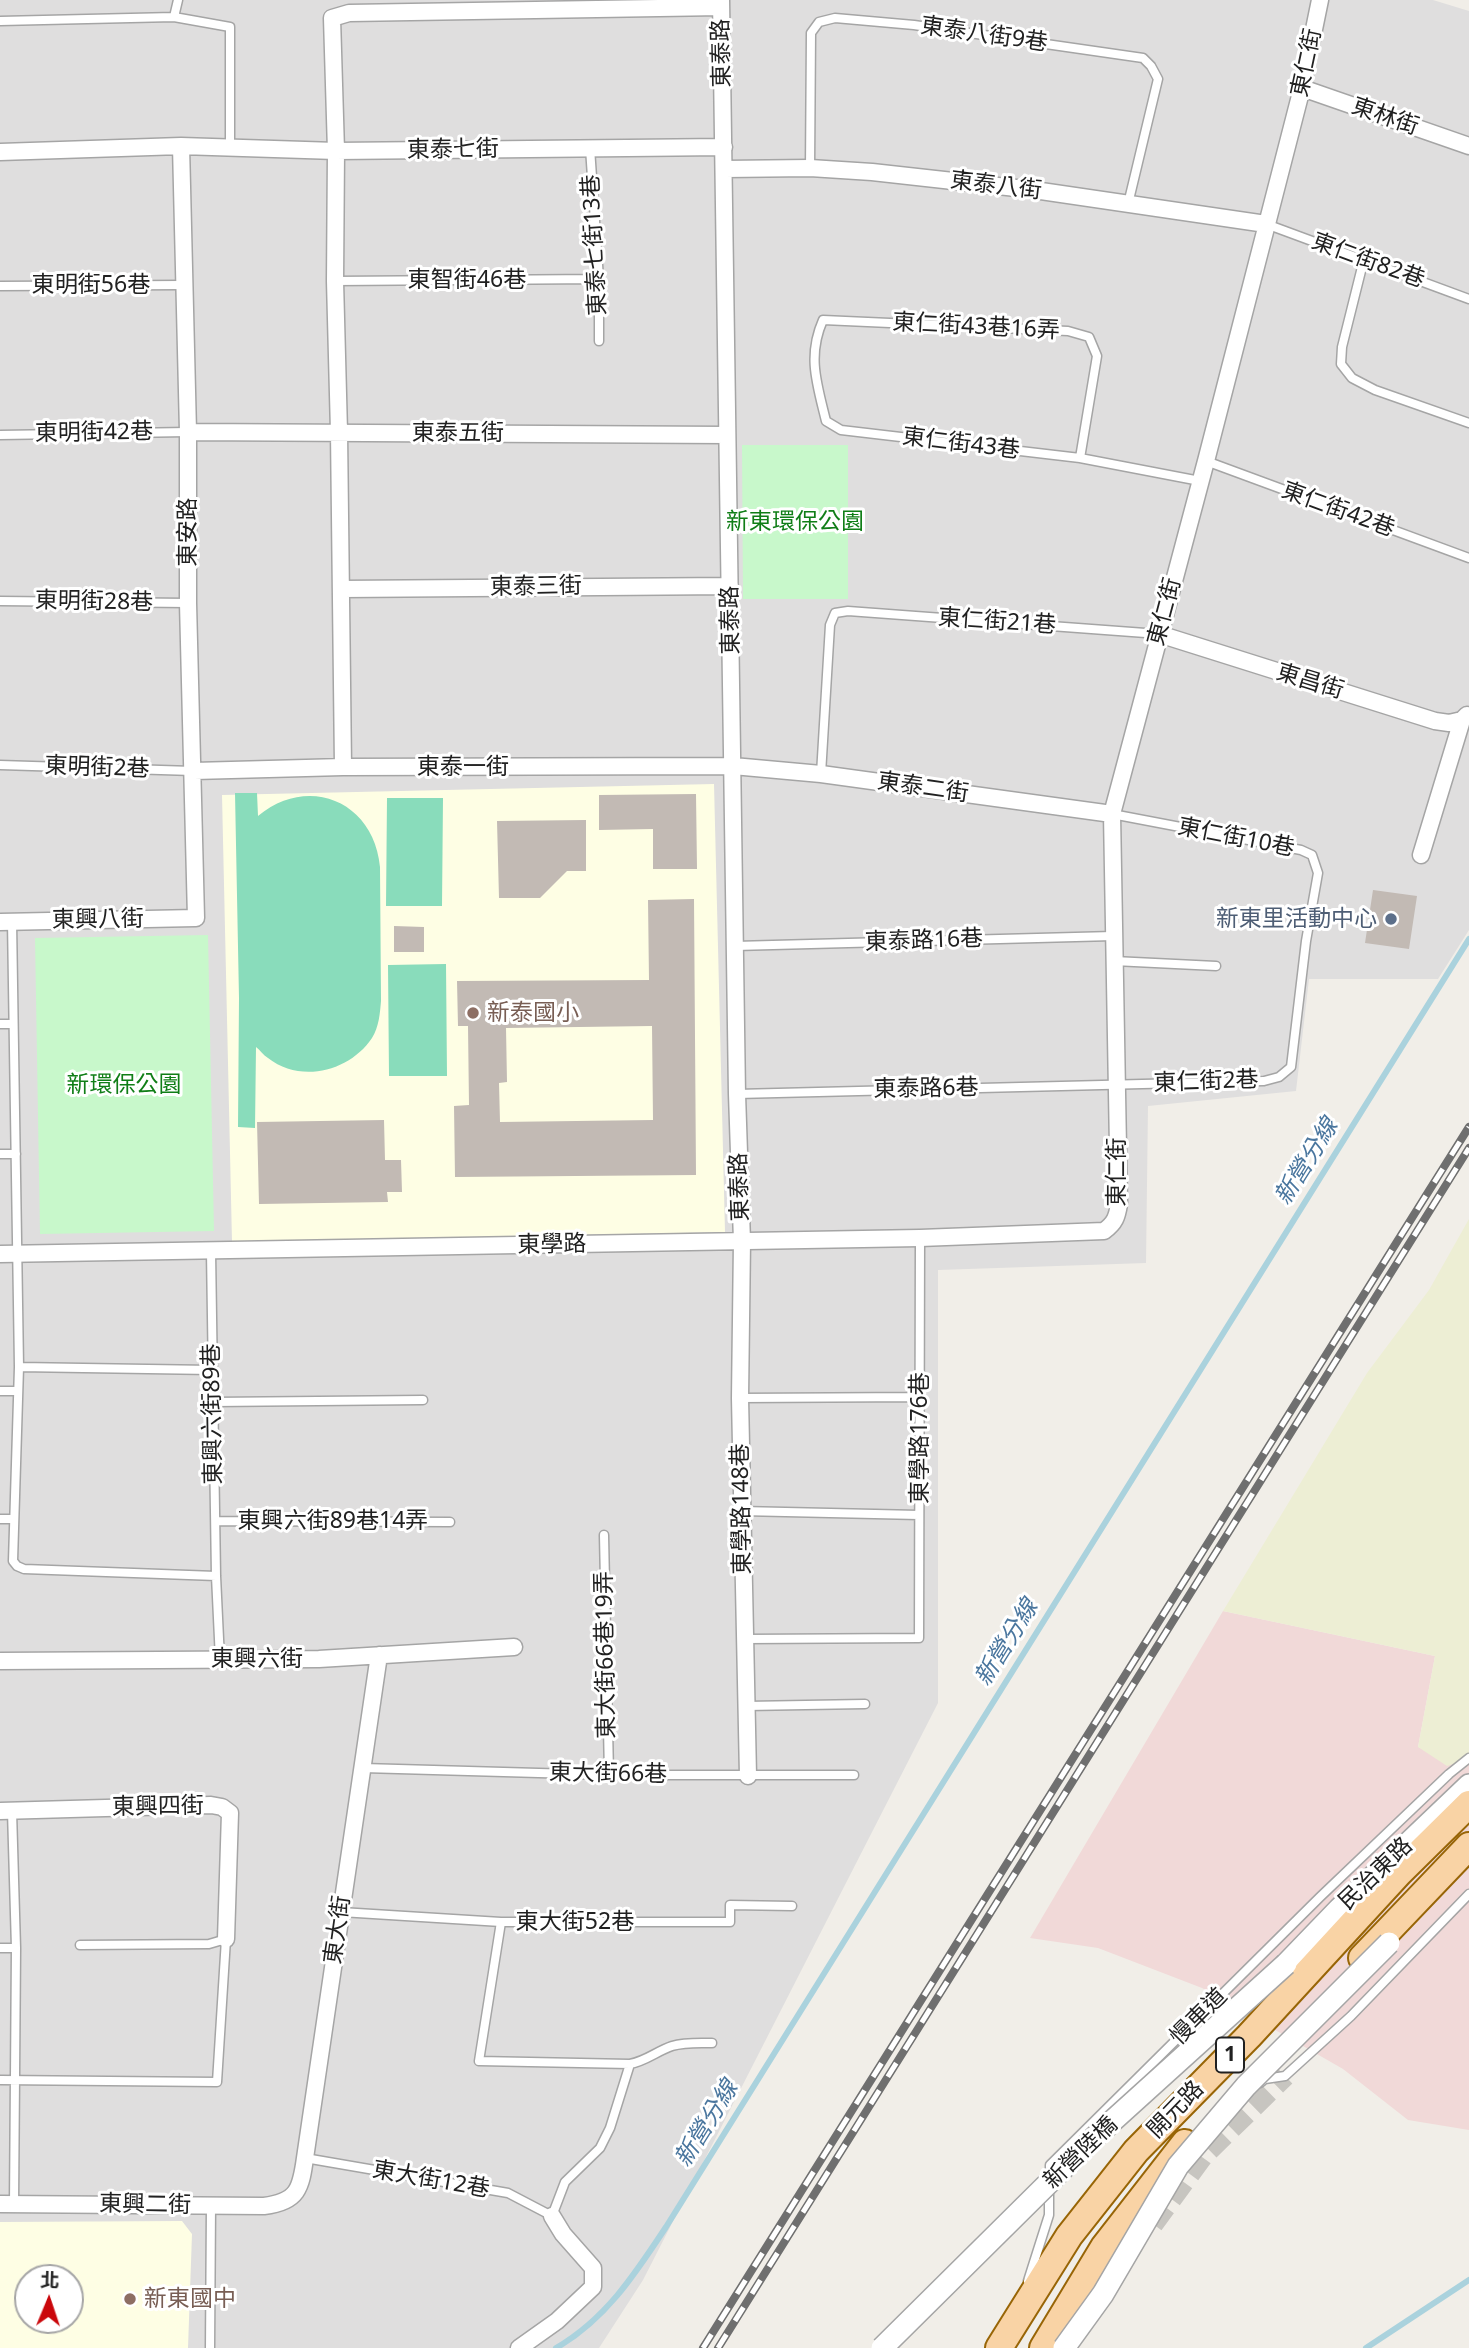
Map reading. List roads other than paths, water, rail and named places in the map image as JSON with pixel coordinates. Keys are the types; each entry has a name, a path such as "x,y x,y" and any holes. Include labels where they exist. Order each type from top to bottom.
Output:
{"main road":[{"name":"開元路","path":"999,2348 1069,2236 1136,2151 1250,2036 1399,1873 1469,1804"},
{"name":"開元路","path":"1043,2348 1104,2247 1179,2149 1469,1846"}],"street":[{"name":"東仁街","path":"1104,1231 1118,1216 1119,1204 1112,814 1302,89 1320,0"},
{"path":"343,767 332,19 349,13 598,4 721,4"},
{"name":"東泰路","path":"721,4 737,1094 742,1241"},
{"name":"東林街","path":"1302,89 1469,146"},
{"name":"東泰七街","path":"0,152 181,146 336,151 724,147"},
{"name":"東安路","path":"181,146 196,918"},
{"name":"東泰八街","path":"725,169 810,168 872,172 1034,190 1266,224"},
{"name":"東泰五街","path":"188,432 727,435"},
{"name":"東泰三街","path":"342,589 730,586"},
{"name":"東昌街","path":"1159,634 1435,721 1449,723 1465,717"},
{"path":"1421,855 1465,717"},
{"name":"東泰一街","path":"194,771 343,767 733,766"},
{"name":"東泰二街","path":"733,766 821,774 1112,814"},
{"name":"東興八街","path":"6,921 196,918"},
{"name":"東學路","path":"0,1254 920,1238 1104,1231"},
{"name":"東學路148巷","path":"742,1241 741,1511 748,1776"},
{"name":"東興六街","path":"0,1661 318,1659 514,1647"},
{"name":"東大街","path":"288,2199 298,2191 305,2158 379,1655"},
{"name":"民治東路","path":"1286,1964 1339,1909 1469,1786"},
{"name":"東興四街","path":"6,1811 211,1805 222,1807 230,1813 226,1939"},
{"path":"1064,2348 1103,2294 1178,2166 1246,2087 1469,1862"},
{"name":"新營陸橋","path":"882,2348 1098,2134 1286,1964"},
{"path":"1030,2207 1050,2165"},
{"name":"東興二街","path":"7,2204 264,2206 288,2199"},
{"path":"519,2348 557,2321 593,2287 593,2268 563,2234 552,2216"}],"lane":[{"path":"174,16 177,0"},
{"path":"0,21 174,16 230,27 230,146"},
{"name":"東泰八街9巷","path":"810,168 811,33 819,22 835,18 914,25 1143,58 1158,79 1128,204"},
{"name":"東泰七街13巷","path":"590,148 599,279 599,341"},
{"name":"東仁街82巷","path":"1266,224 1469,299"},
{"path":"1364,259 1342,347 1342,364 1352,378 1375,390 1469,423"},
{"name":"東智街46巷","path":"335,281 599,279"},
{"name":"東明街56巷","path":"0,286 183,285"},
{"name":"東仁街43巷","path":"822,320 814,339 814,374 826,421 841,430 1080,458 1200,481"},
{"name":"東仁街43巷16弄","path":"822,320 1068,331 1089,337 1097,356 1080,458"},
{"name":"東明街42巷","path":"0,435 188,432"},
{"name":"東仁街42巷","path":"1206,461 1469,558"},
{"name":"東明街28巷","path":"0,601 188,603"},
{"name":"東仁街21巷","path":"821,774 830,625 835,613 848,611 1159,634"},
{"name":"東明街2巷","path":"0,765 194,771"},
{"name":"東仁街10巷","path":"1112,814 1301,850 1312,855 1318,873 1291,1067"},
{"path":"6,921 13,1024 18,1254 19,1367 13,1561 24,1569 216,1576"},
{"name":"東泰路16巷","path":"735,946 1113,936"},
{"path":"1114,961 1216,966"},
{"path":"0,1024 13,1024"},
{"name":"東仁街2巷","path":"1116,1085 1264,1081 1279,1077 1291,1067"},
{"name":"東泰路6巷","path":"737,1094 1116,1085"},
{"path":"0,1154 16,1154"},
{"name":"東學路176巷","path":"745,1639 919,1638 920,1238"},
{"name":"東興六街89巷","path":"211,1252 216,1576 220,1660"},
{"path":"19,1367 212,1370"},
{"path":"0,1391 18,1391"},
{"path":"740,1398 920,1397"},
{"path":"213,1402 424,1400"},
{"path":"741,1511 919,1515"},
{"path":"0,1519 13,1519"},
{"name":"東興六街89巷14弄","path":"216,1521 450,1522"},
{"name":"東大街66巷19弄","path":"604,1535 608,1775"},
{"path":"747,1706 864,1704"},
{"name":"慢車道","path":"1050,2165 1320,1897 1469,1758"},
{"name":"東大街66巷","path":"363,1768 608,1775 854,1775"},
{"path":"6,1811 16,1948 15,2081 7,2204"},
{"path":"1179,2149 1265,2079 1285,2076 1351,2016 1469,1894"},
{"name":"東大街52巷","path":"341,1912 501,1922 730,1922 730,1905 792,1906"},
{"path":"501,1922 479,2061 630,2064 644,2062 669,2047 712,2043"},
{"path":"0,2080 217,2082 226,1939 209,1944 80,1945"},
{"path":"0,1948 16,1948"},
{"path":"552,2216 565,2182 600,2148 610,2128 630,2064"},
{"name":"東大街12巷","path":"305,2158 508,2193 552,2216"},
{"path":"1014,2324 1049,2215 1050,2165"},
{"path":"210,2348 211,2206"}],"waterway":[{"name":"新營分線","path":"556,2348 605,2309 631,2278 666,2227 1469,939"},
{"path":"1366,2348 1469,2280"}],"tunnel":[{"path":"1153,2224 1203,2156 1285,2076"}],"railway":[{"path":"703,2348 1469,1127"},
{"path":"718,2348 1469,1148"}],"place":[{"name":"新東里活動中心","path":"1391,919"},
{"name":"新泰國小","path":"473,1013"},
{"name":"新東國中","path":"130,2299"}],"park label":[{"name":"新東環保公園","path":"795,522"},
{"name":"新環保公園","path":"124,1085"}]}
